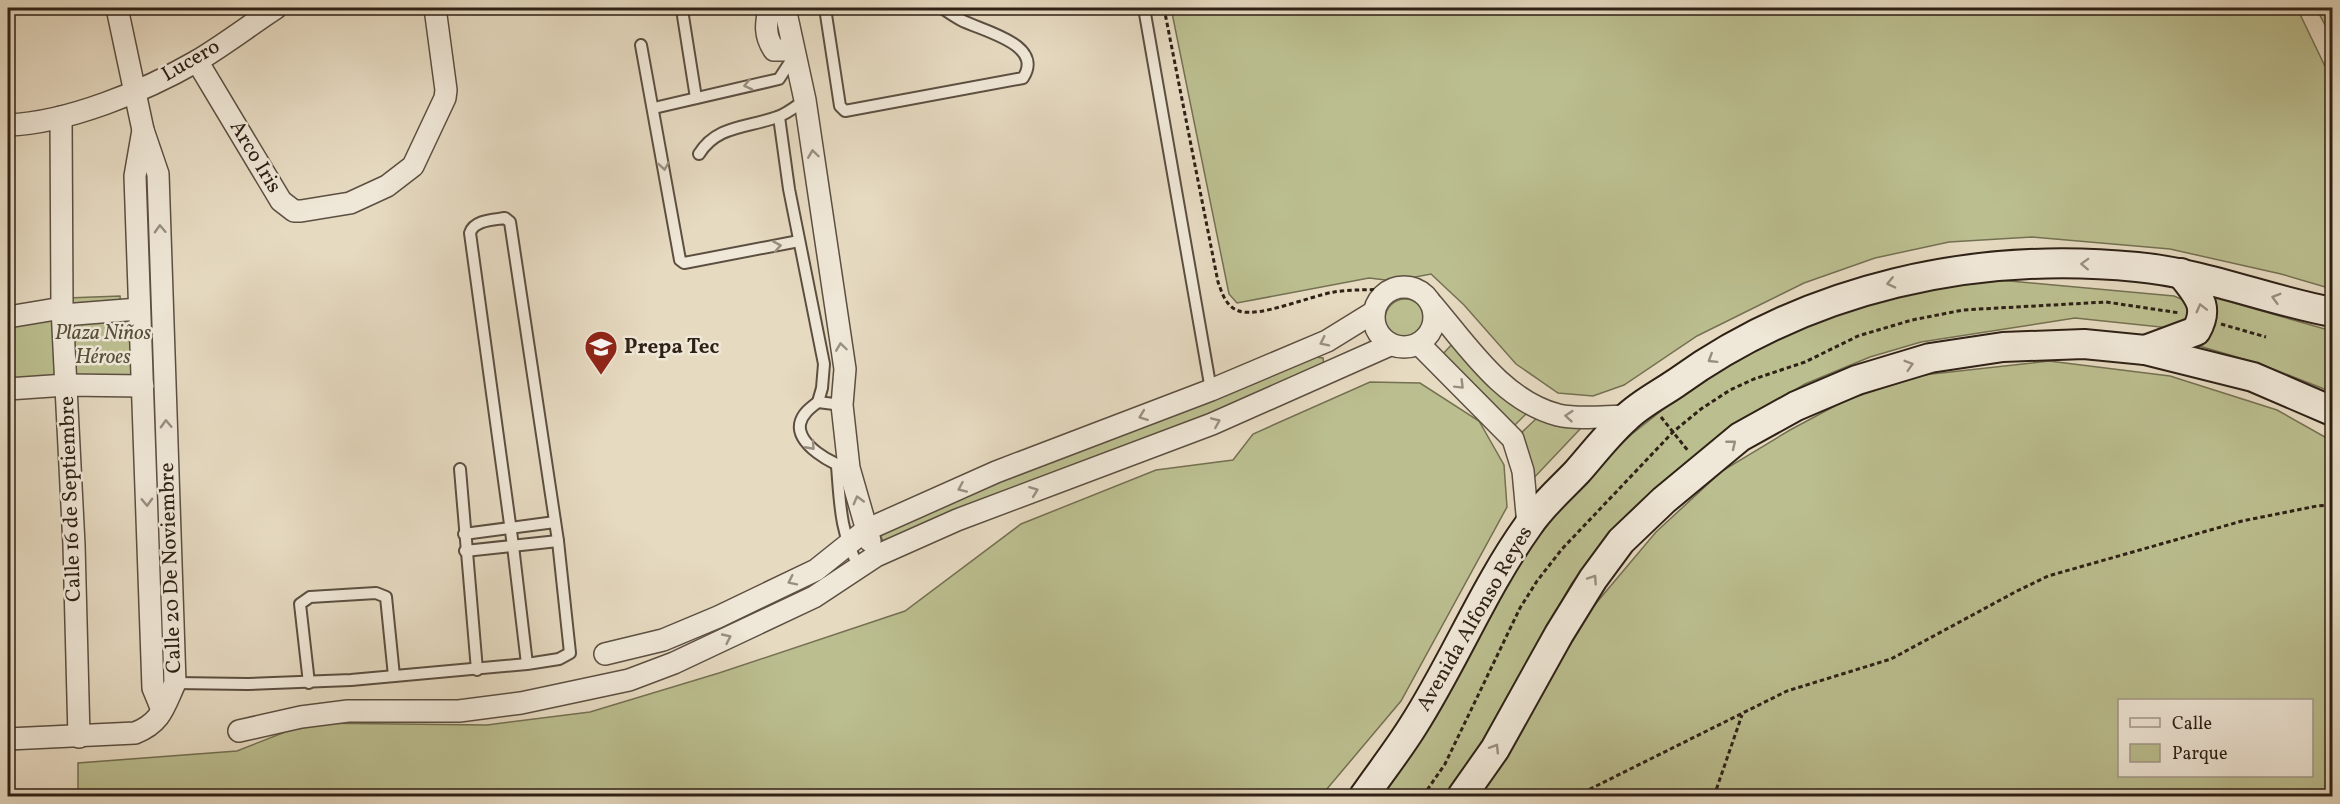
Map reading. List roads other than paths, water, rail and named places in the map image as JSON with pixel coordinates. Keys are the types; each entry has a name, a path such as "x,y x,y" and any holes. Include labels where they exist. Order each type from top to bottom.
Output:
{"main road":[{"name":"Avenida Alfonso Reyes","path":"1364,796 1413,726 1460,640 1528,525 1638,409 1721,353 1801,312 1882,285 1956,270 2033,263 2093,264 2181,273 2332,312"},
{"path":"2145,350 2196,331 2203,319 2203,309 2181,273"},
{"path":"1462,796 1495,749 1559,634 1621,541 1664,500 1740,437 1796,406 1857,380 1930,358 2003,347 2084,344 2145,350 2253,377 2332,411"}],"street":[{"path":"117,8 143,130"},
{"name":"Arco Iris","path":"197,61 281,201 289,208 301,211 350,203 387,186 413,166 445,98 446,82 435,8"},
{"path":"769,8 765,28 768,41 774,50 794,53"},
{"path":"785,8 804,96 845,369 842,405 843,467 866,530 868,561"},
{"name":"Lucero","path":"8,125 61,117 135,92 197,61 269,10"},
{"name":"Calle 16 de Septiembre","path":"61,117 62,311 74,545 79,737"},
{"name":"Calle 20 De Noviembre","path":"143,130 135,176 139,309 153,688 162,710"},
{"name":"Calle 20 De Noviembre","path":"143,130 158,174 175,683 162,710"},
{"path":"1432,304 1435,315 1434,326 1428,337 1408,348 1390,345 1379,334 1374,323 1374,312 1378,302 1385,294 1406,287 1416,290 1425,295 1496,379 1539,408 1560,416 1638,409"},
{"path":"8,316 62,311 139,309"},
{"path":"605,654 663,640 816,570 866,530 996,472 1211,390 1327,341 1374,312"},
{"path":"1419,344 1513,439 1523,471 1528,525"},
{"path":"239,731 301,717 348,711 459,711 521,703 629,680 674,663 814,597 868,561 957,520 1212,424 1390,345"},
{"path":"8,389 66,385 143,386"},
{"path":"663,640 674,663"},
{"path":"8,739 135,733 147,729 157,720 162,710"}],"lane":[{"path":"825,8 840,106 845,111 1023,78 1027,69 1027,60 1016,43 960,20 942,8"},
{"path":"1144,8 1211,390"},
{"path":"683,16 696,98"},
{"path":"641,45 681,261 684,263 799,242"},
{"path":"779,79 794,53"},
{"path":"654,108 779,79 804,96 779,117 721,132 707,140 699,154"},
{"path":"779,117 799,242 824,364 818,402 802,417 800,429 813,450 843,467 842,528 847,544 868,561"},
{"path":"175,683 309,683 477,670 527,664 559,658 570,653 558,541 510,222 505,218 477,224 470,233 511,528 527,664"},
{"path":"818,402 842,405"},
{"path":"460,469 465,551 477,670"},
{"path":"464,534 555,522"},
{"path":"465,551 558,541"},
{"path":"309,683 300,604 310,597 376,593 386,597 394,676"}],"place":[{"name":"Prepa Tec","path":"601,376"}],"park label":[{"name":"Plaza Niños Héroes","path":"103,345"}]}
